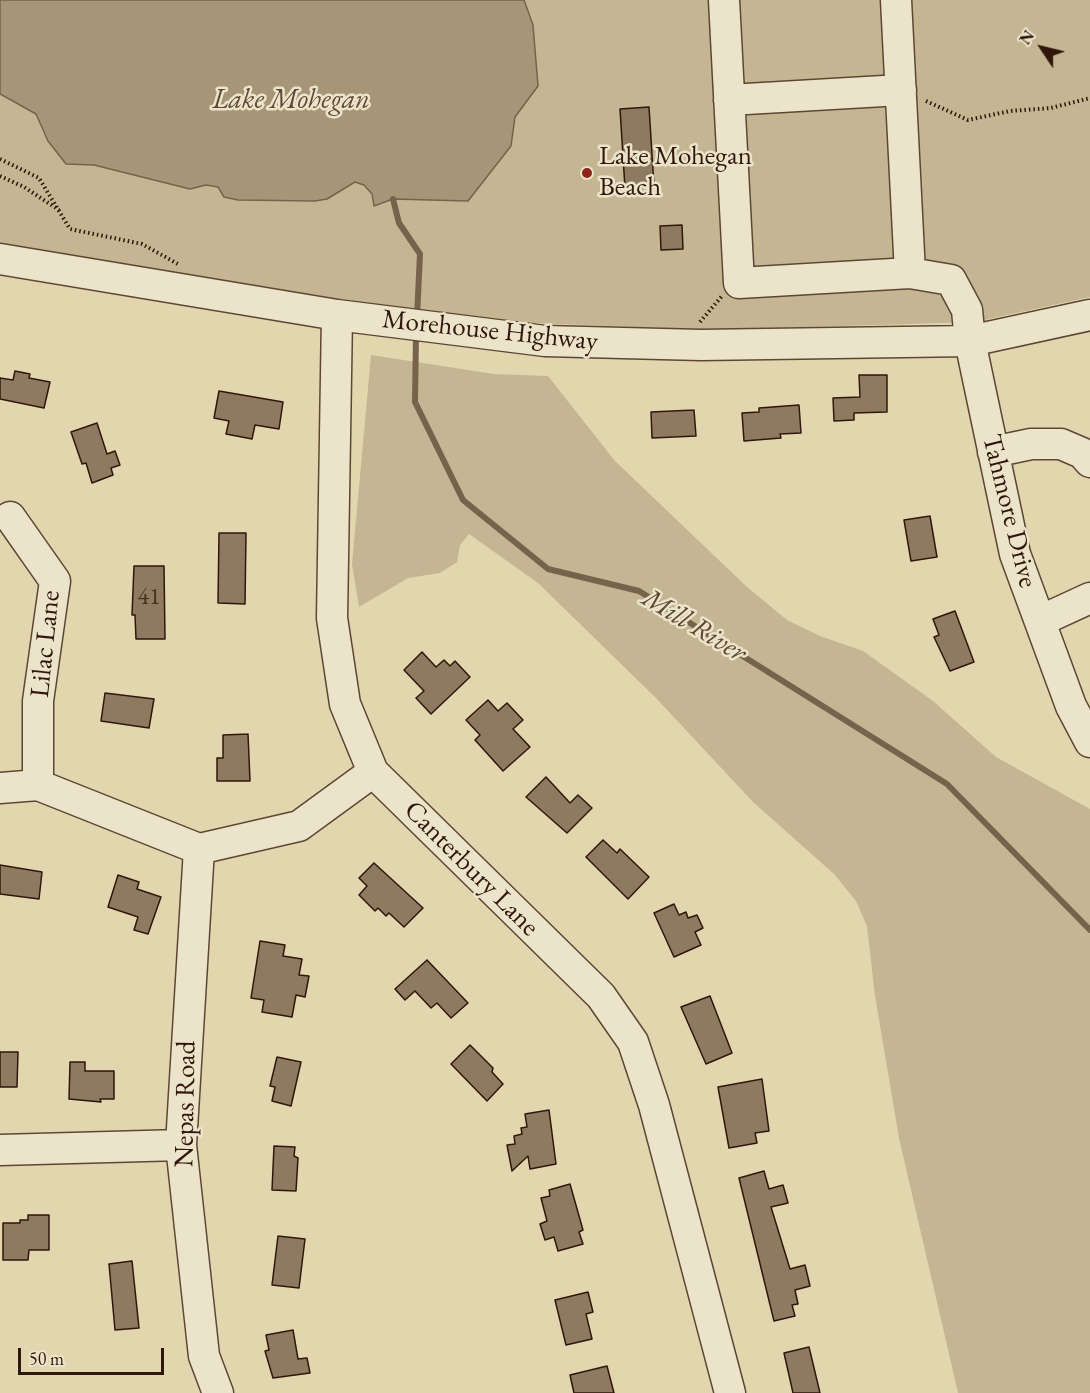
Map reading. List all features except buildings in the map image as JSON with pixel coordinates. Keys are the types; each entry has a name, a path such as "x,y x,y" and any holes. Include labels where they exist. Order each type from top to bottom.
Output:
{"street":[{"path":"724,0 739,283 910,273 896,0"},
{"path":"729,99 901,90"},
{"name":"Morehouse Highway","path":"0,259 337,315 545,341 701,345 970,341 1090,315"},
{"name":"Tahmore Drive","path":"910,273 951,280 967,310 970,341 1015,554 1071,706 1090,742"},
{"name":"Canterbury Lane","path":"337,315 332,618 336,660 345,704 374,772 600,996 633,1042 654,1105 730,1393"},
{"path":"993,452 1031,444 1084,447"},
{"name":"Lilac Lane","path":"10,517 56,581 38,701 38,785"},
{"path":"1040,621 1090,598"},
{"path":"0,788 38,785 199,849 299,826 374,772"},
{"name":"Nepas Road","path":"199,849 181,1145 204,1356 218,1393"},
{"path":"0,1150 181,1145"}],"path":[{"path":"901,90 968,120 1011,111 1051,108 1090,98"},
{"path":"0,159 39,178 70,229 142,244 160,251 186,269"},
{"path":"0,176 24,187 61,211"}],"shaded area":[{"path":"0,0 1090,0 1090,297 975,322 712,330 458,320 116,268 0,247"},
{"path":"371,355 494,374 548,376 615,461 746,586 787,620 820,636 863,651 933,701 996,757 1090,809 1090,1393 958,1393 899,1138 875,996 867,926 856,901 834,874 753,802 656,698 538,583 469,534 460,545 457,562 440,573 408,578 359,607 352,564"}],"water":[{"name":"Lake Mohegan","path":"0,0 524,0 533,25 538,86 515,117 511,146 468,201 393,199 374,206 372,194 364,185 355,182 327,199 315,201 238,200 224,197 218,187 206,185 190,189 94,165 66,164 48,141 36,114 0,94"}],"waterway":[{"name":"Mill River","path":"393,199 399,223 420,254 417,317"},
{"name":"Mill River","path":"416,333 415,402 463,500 548,569 639,591 947,784 1090,930"}],"place":[{"name":"Lake Mohegan Beach","path":"587,173"}]}
